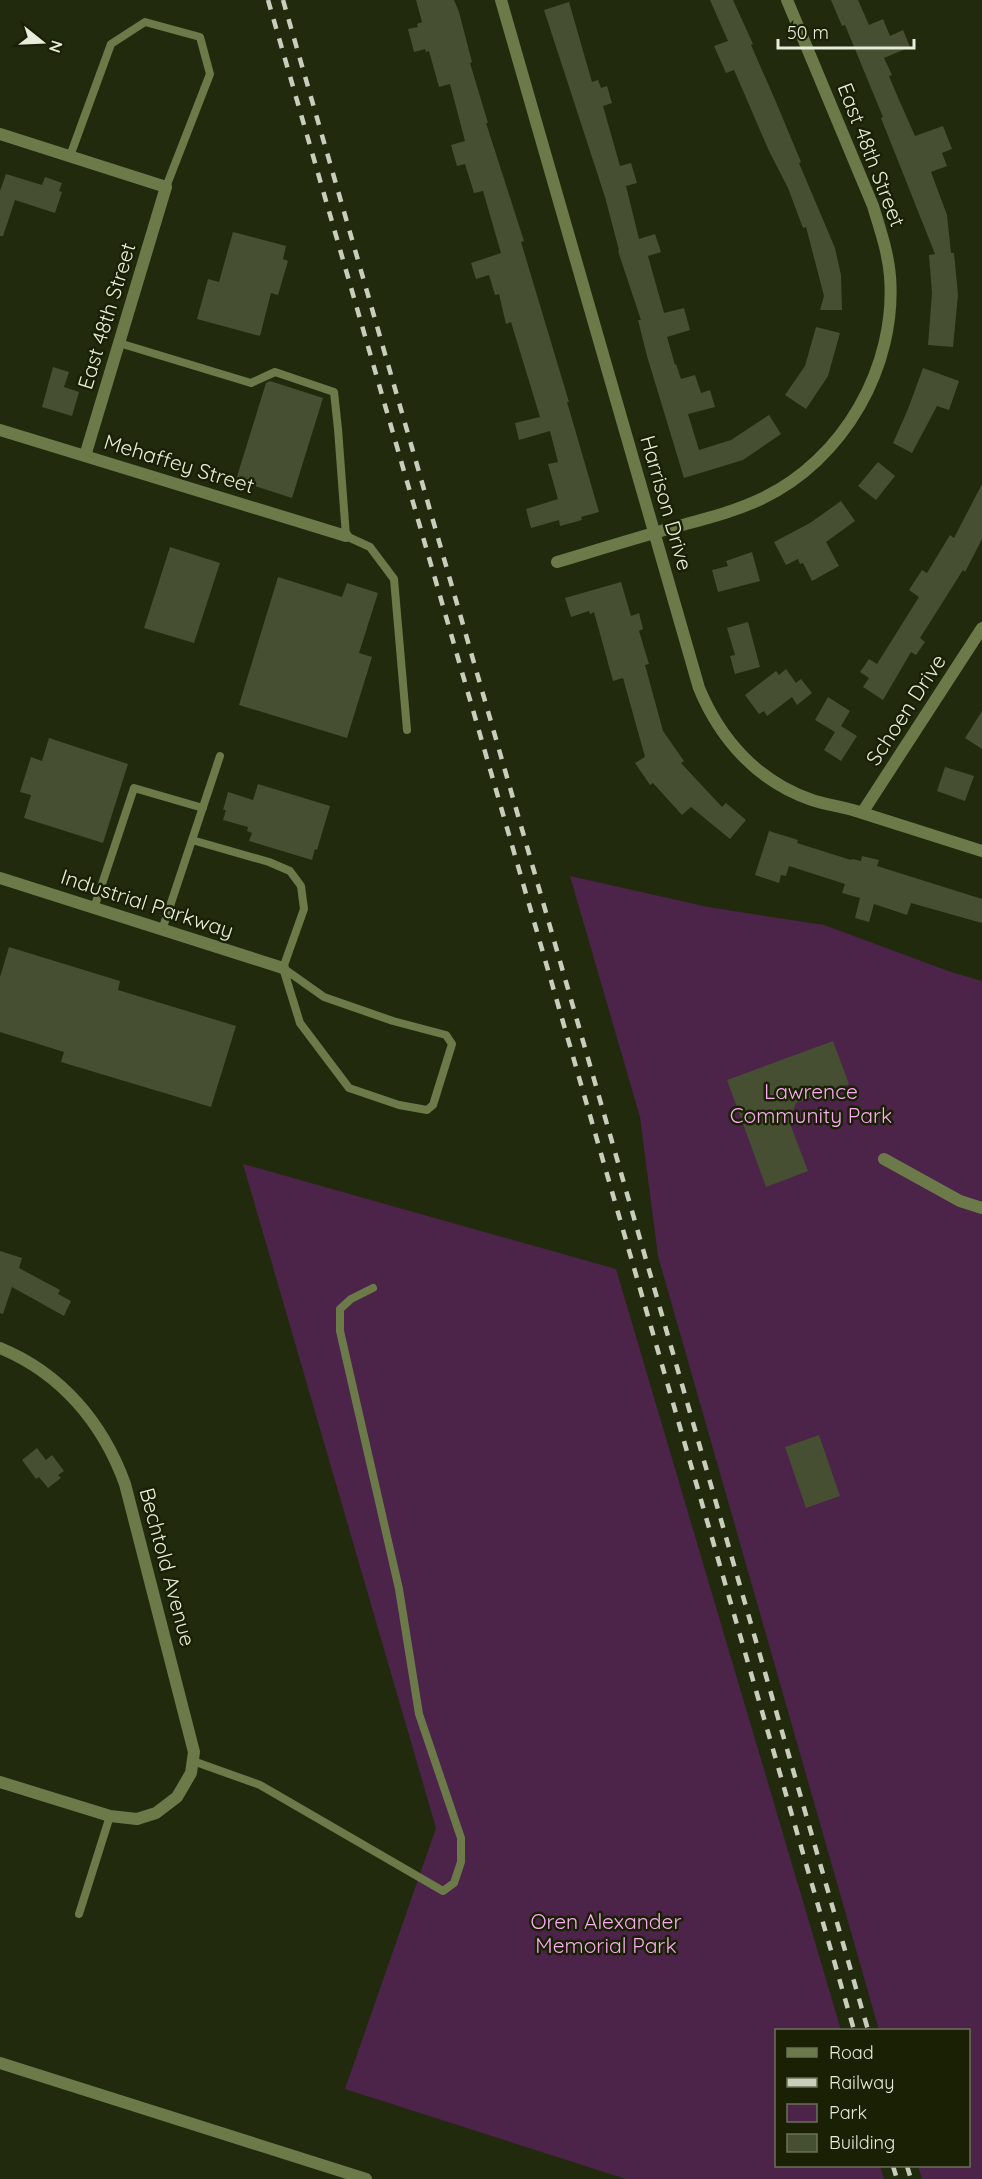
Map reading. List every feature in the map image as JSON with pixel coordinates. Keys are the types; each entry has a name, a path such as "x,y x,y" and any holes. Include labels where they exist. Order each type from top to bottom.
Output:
{"street":[{"name":"Harrison Drive","path":"501,0 699,688 715,721 733,746 758,770 795,794 982,851"},
{"name":"East 48th Street","path":"557,562 731,511 762,499 813,465 836,440 856,413 875,375 883,351 890,301 890,275 882,233 873,206 787,0"},
{"path":"0,134 166,187"},
{"name":"East 48th Street","path":"85,456 166,187"},
{"name":"Mehaffey Street","path":"0,430 346,536"},
{"name":"Schoen Drive","path":"862,813 982,628"},
{"name":"Industrial Parkway","path":"0,878 283,968"},
{"path":"884,1159 960,1201 982,1209"},
{"name":"Bechtold Avenue","path":"0,1348 52,1378 89,1415 108,1444 125,1484 193,1745 193,1761 189,1779 172,1802 156,1813 143,1817 123,1819 110,1816"},
{"path":"0,1782 110,1816"},
{"path":"0,2063 366,2179"}],"lane":[{"path":"70,156 111,44 145,22 200,37 210,74 166,187"},
{"path":"119,343 251,383 275,372 334,392 346,536 370,547 394,579 406,730"},
{"path":"162,930 220,756"},
{"path":"94,908 134,788 203,808"},
{"path":"192,840 269,862 290,871 301,886 304,909 283,968 300,1023 349,1088 399,1105 426,1110 434,1105 452,1044 446,1035 393,1022 324,997 283,968"},
{"path":"193,1761 260,1785 443,1891 454,1883 461,1862 461,1839 419,1714 399,1589 340,1331 340,1309 351,1299 373,1288"},
{"path":"79,1914 110,1816"}],"green space":[{"name":"Lawrence Community Park","path":"570,876 708,907 824,925 951,972 982,981 982,2179 922,2179 918,2167 970,2167 970,2029 879,2029 658,1256 640,1117"},
{"name":"Oren Alexander Memorial Park","path":"243,1164 616,1269 841,2029 775,2029 775,2167 880,2167 884,2179 626,2179 345,2089 436,1828"}],"building":[{"path":"416,0 454,0 459,12 472,62 470,63 488,123 486,123 524,241 521,242 599,512 581,517 582,520 560,526 559,520 531,528 526,509 558,499 548,464 558,462 550,431 519,440 515,423 540,417 511,322 506,324 499,294 495,295 489,275 476,279 471,263 501,253 483,191 474,193 465,164 457,166 451,145 465,141 450,84 439,87 429,51 426,52 425,49 414,52 408,29 418,27 417,24 422,22"},
{"path":"710,0 733,0 753,44 751,45 835,248 841,275 842,310 820,310 824,296 806,227 803,228 788,188 769,151 734,70 726,73 714,46 728,41"},
{"path":"831,0 858,0 869,25 883,19 890,36 903,30 910,47 884,58 892,75 889,76 915,136 943,126 952,149 942,153 947,166 931,172 947,215 951,253 954,253 958,295 953,347 928,345 932,293 929,255 935,254 881,118 883,117 845,25 842,26"},
{"path":"569,2 592,82 598,80 601,88 607,86 612,103 603,106 620,166 631,163 637,183 626,186 639,239 655,234 661,252 648,256 664,313 684,308 690,330 667,337 675,365 681,379 695,375 701,393 710,390 715,407 688,414 699,450 731,440 769,415 781,434 743,460 684,478 647,356 638,320 641,320 618,251 605,197 544,10"},
{"path":"6,174 42,185 45,177 62,183 59,191 62,192 55,213 15,200 3,236 0,236 0,191"},
{"path":"233,232 286,246 283,259 288,261 278,295 271,293 260,336 197,319 208,279 219,282"},
{"path":"816,327 840,333 828,376 806,409 785,395 805,366"},
{"path":"53,367 69,372 64,387 79,392 72,416 42,407"},
{"path":"923,368 959,381 949,410 937,406 912,453 893,443"},
{"path":"270,381 323,398 292,498 236,480 266,383"},
{"path":"878,462 895,476 876,500 858,486"},
{"path":"982,484 982,539 965,572 963,570 920,638 925,642 916,655 911,652 883,700 863,687 869,678 860,672 869,659 877,664 919,597 909,590 922,570 927,573 950,535 954,538"},
{"path":"841,501 855,521 826,542 839,566 812,581 803,563 800,564 798,559 786,565 774,542 810,523"},
{"path":"170,547 220,563 194,643 144,628"},
{"path":"752,552 760,581 718,592 712,570 728,566 726,561"},
{"path":"278,577 342,597 347,583 378,593 359,653 372,657 347,738 239,705"},
{"path":"621,582 631,616 639,613 643,629 639,631 649,664 645,665 663,731 684,761 681,763 722,807 726,803 746,820 730,839 691,807 682,815 653,783 650,785 635,763 645,757 623,678 613,681 594,612 590,614 589,611 571,617 565,598"},
{"path":"748,622 760,667 735,674 730,656 735,655 727,628"},
{"path":"786,669 796,683 801,679 812,693 797,705 792,697 767,716 764,711 759,714 745,695 776,671 779,675"},
{"path":"828,697 850,711 841,726 857,736 841,761 824,750 835,732 815,720"},
{"path":"982,711 982,749 965,738"},
{"path":"49,738 128,764 103,843 24,818 31,795 20,792 31,757 42,761"},
{"path":"945,767 974,776 965,801 937,791"},
{"path":"258,784 330,806 312,860 249,841 252,833 247,831 248,827 223,820 228,792 253,800"},
{"path":"769,831 798,840 797,843 851,860 861,861 862,856 879,860 877,866 982,899 982,923 911,903 907,915 874,904 869,922 855,918 860,898 842,893 845,884 789,866 786,876 781,875 779,883 755,875"},
{"path":"9,947 120,981 118,990 236,1026 211,1107 61,1062 64,1052 0,1032 0,977"},
{"path":"833,1041 849,1084 796,1103 789,1121 808,1171 766,1187 727,1080"},
{"path":"0,1251 22,1258 19,1268 60,1290 58,1294 71,1301 64,1316 12,1287 3,1314 0,1313"},
{"path":"819,1435 840,1496 806,1508 785,1447"},
{"path":"37,1448 46,1460 52,1455 64,1471 58,1475 61,1478 48,1488 39,1477 36,1479 22,1460"}],"railway":[{"path":"268,0 854,2029"},
{"path":"283,0 868,2029"},
{"path":"893,2167 897,2179"},
{"path":"907,2167 911,2179"}]}
